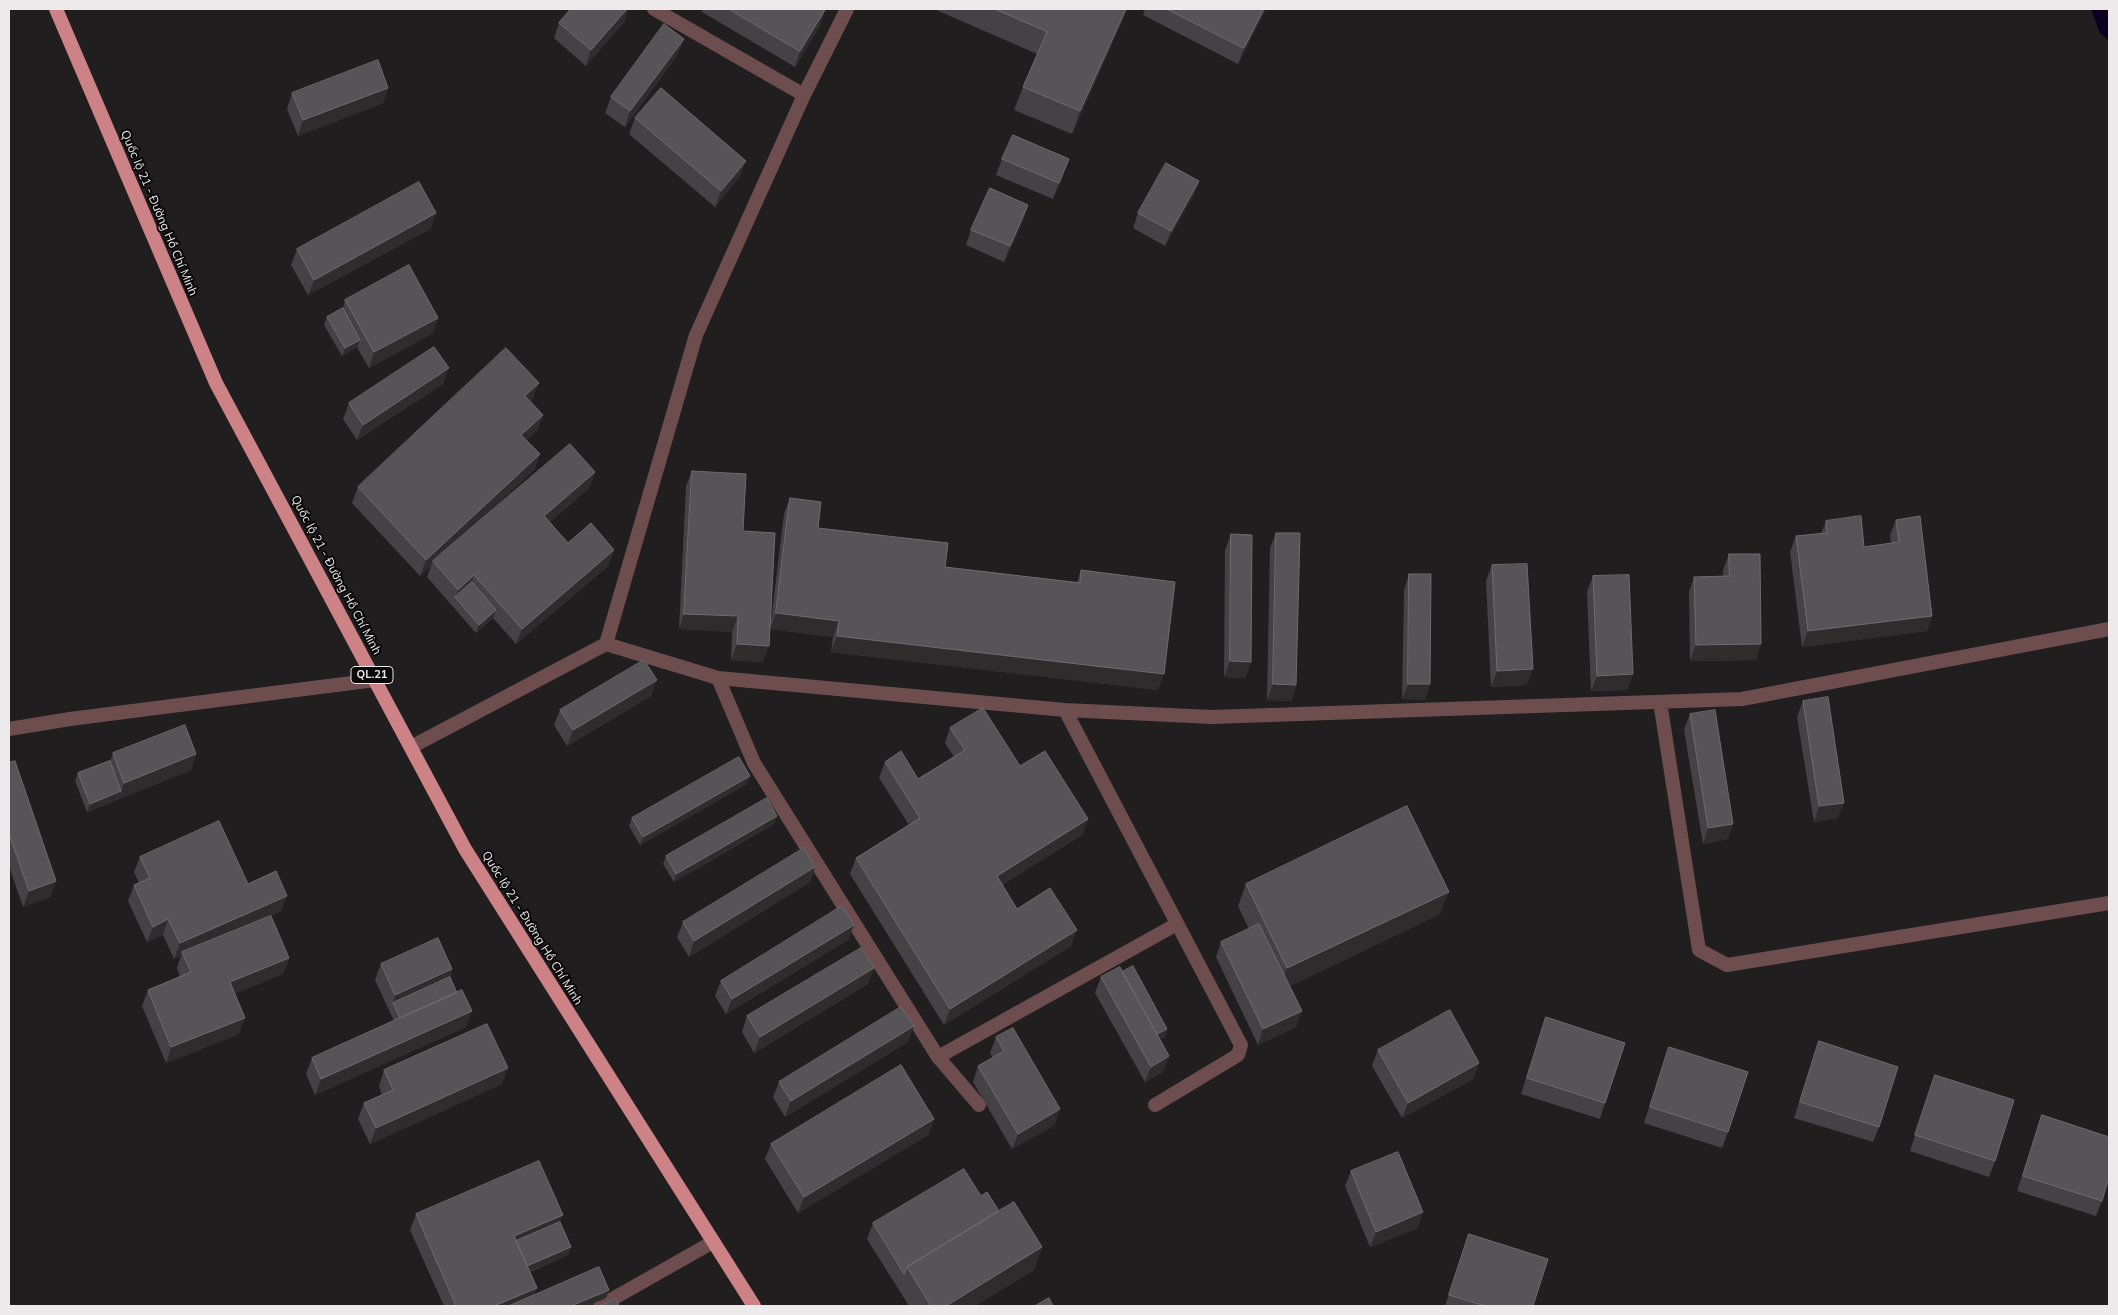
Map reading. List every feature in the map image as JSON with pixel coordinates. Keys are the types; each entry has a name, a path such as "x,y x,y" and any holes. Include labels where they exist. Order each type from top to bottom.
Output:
{"highway":[{"name":"Quốc lộ 21 - Đường Hồ Chí Minh","path":"56,9 216,383 465,849 754,1306"}],"street":[{"path":"654,9 804,95"},
{"path":"606,644 696,335 804,95 847,9"},
{"path":"411,746 606,644 718,678 1065,710 1212,717 1742,699 2109,629"},
{"path":"718,678 754,763 938,1057 979,1105"},
{"path":"9,729 70,719 375,680"},
{"path":"1660,702 1699,950 1727,965 2109,903"},
{"path":"1065,710 1241,1045 1238,1055 1155,1105"},
{"path":"938,1057 1177,924"},
{"path":"600,1306 713,1242"}],"shaded area":[{"path":"2091,9 2109,9 2109,41 2100,33"}],"building":[{"path":"571,9 627,9 591,50 559,23"},
{"path":"729,9 823,9 825,10 800,51"},
{"path":"995,9 1126,9 1080,111 1023,87 1047,32"},
{"path":"1167,9 1264,9 1244,48"},
{"path":"664,24 684,39 630,111 611,97"},
{"path":"378,60 388,88 303,120 292,93"},
{"path":"661,88 746,161 721,191 635,118"},
{"path":"1013,135 1069,159 1059,183 1002,159"},
{"path":"1166,163 1199,181 1171,231 1138,213"},
{"path":"419,182 436,213 314,280 297,249"},
{"path":"990,188 1028,205 1010,246 971,230"},
{"path":"409,265 438,318 374,352 345,300"},
{"path":"343,308 360,340 345,348 327,317"},
{"path":"434,347 449,368 363,425 349,403"},
{"path":"506,348 539,383 525,396 543,415 521,435 540,454 426,560 358,487"},
{"path":"570,444 595,472 544,516 568,543 591,523 614,550 522,629 474,575 458,590 433,561"},
{"path":"692,471 746,474 743,531 775,533 769,646 737,644 738,616 684,614"},
{"path":"790,498 821,502 818,528 948,543 945,567 1080,583 1081,570 1175,582 1164,674 837,636 839,621 776,613"},
{"path":"1861,516 1864,547 1899,542 1896,520 1920,516 1932,616 1808,631 1796,536 1827,533 1826,521"},
{"path":"1276,533 1300,533 1296,685 1273,684"},
{"path":"1231,534 1252,535 1251,662 1230,661"},
{"path":"1729,554 1760,554 1761,644 1696,645 1694,577 1729,576"},
{"path":"1527,564 1533,669 1497,671 1492,565"},
{"path":"1409,574 1431,574 1430,684 1408,684"},
{"path":"1629,575 1633,674 1597,676 1593,576"},
{"path":"472,582 496,610 479,625 455,597"},
{"path":"644,660 657,680 573,730 560,710"},
{"path":"1828,697 1844,803 1819,806 1803,701"},
{"path":"983,708 1020,766 1045,751 1088,819 997,876 1017,909 1050,888 1077,930 950,1009 856,858 920,818 885,762 901,751 918,779 965,750 950,728"},
{"path":"1715,710 1733,824 1708,828 1690,714"},
{"path":"185,725 196,754 124,783 113,753"},
{"path":"739,757 750,776 643,837 632,818"},
{"path":"15,761 56,881 29,891 9,834 9,763"},
{"path":"110,761 121,791 90,804 78,773"},
{"path":"767,798 777,816 676,874 666,856"},
{"path":"1407,806 1449,892 1287,968 1246,884"},
{"path":"219,821 248,884 276,871 287,896 180,943 168,919 153,927 134,885 150,878 140,857"},
{"path":"804,848 815,867 694,941 683,922"},
{"path":"842,906 854,925 732,999 721,981"},
{"path":"271,916 289,958 230,982 245,1018 171,1047 148,990 191,972 182,952"},
{"path":"1259,924 1302,1011 1263,1029 1221,942"},
{"path":"438,938 452,969 395,995 381,964"},
{"path":"861,948 874,968 760,1037 747,1016"},
{"path":"1133,966 1167,1029 1157,1034 1122,972"},
{"path":"1120,967 1169,1056 1151,1067 1101,977"},
{"path":"450,977 457,993 400,1018 393,1003"},
{"path":"462,990 472,1011 321,1079 312,1058"},
{"path":"901,1007 914,1026 791,1101 779,1082"},
{"path":"1450,1010 1479,1063 1408,1103 1378,1050"},
{"path":"1546,1017 1625,1043 1605,1103 1527,1078"},
{"path":"487,1024 508,1068 376,1128 364,1103 393,1090 384,1070"},
{"path":"1013,1028 1060,1109 1018,1134 978,1066 1004,1051 996,1037"},
{"path":"1819,1041 1898,1067 1879,1127 1800,1102"},
{"path":"1669,1047 1748,1072 1728,1132 1650,1107"},
{"path":"901,1065 934,1119 804,1197 771,1144"},
{"path":"1935,1075 2014,1100 1995,1161 1915,1135"},
{"path":"2042,1115 2109,1137 2109,1177 2102,1201 2023,1176"},
{"path":"1398,1152 1423,1212 1376,1232 1351,1171"},
{"path":"539,1161 563,1215 514,1236 537,1288 494,1306 456,1306 416,1214"},
{"path":"964,1169 981,1196 987,1192 999,1211 907,1267 904,1274 873,1223"},
{"path":"1014,1202 1042,1247 946,1306 931,1306 907,1267"},
{"path":"560,1222 571,1247 527,1266 516,1241"},
{"path":"1469,1234 1548,1259 1533,1306 1485,1306 1449,1295"},
{"path":"599,1267 609,1290 571,1306 509,1306"},
{"path":"1049,1298 1053,1306 1035,1306"},
{"path":"616,1299 619,1306 600,1306"}]}
